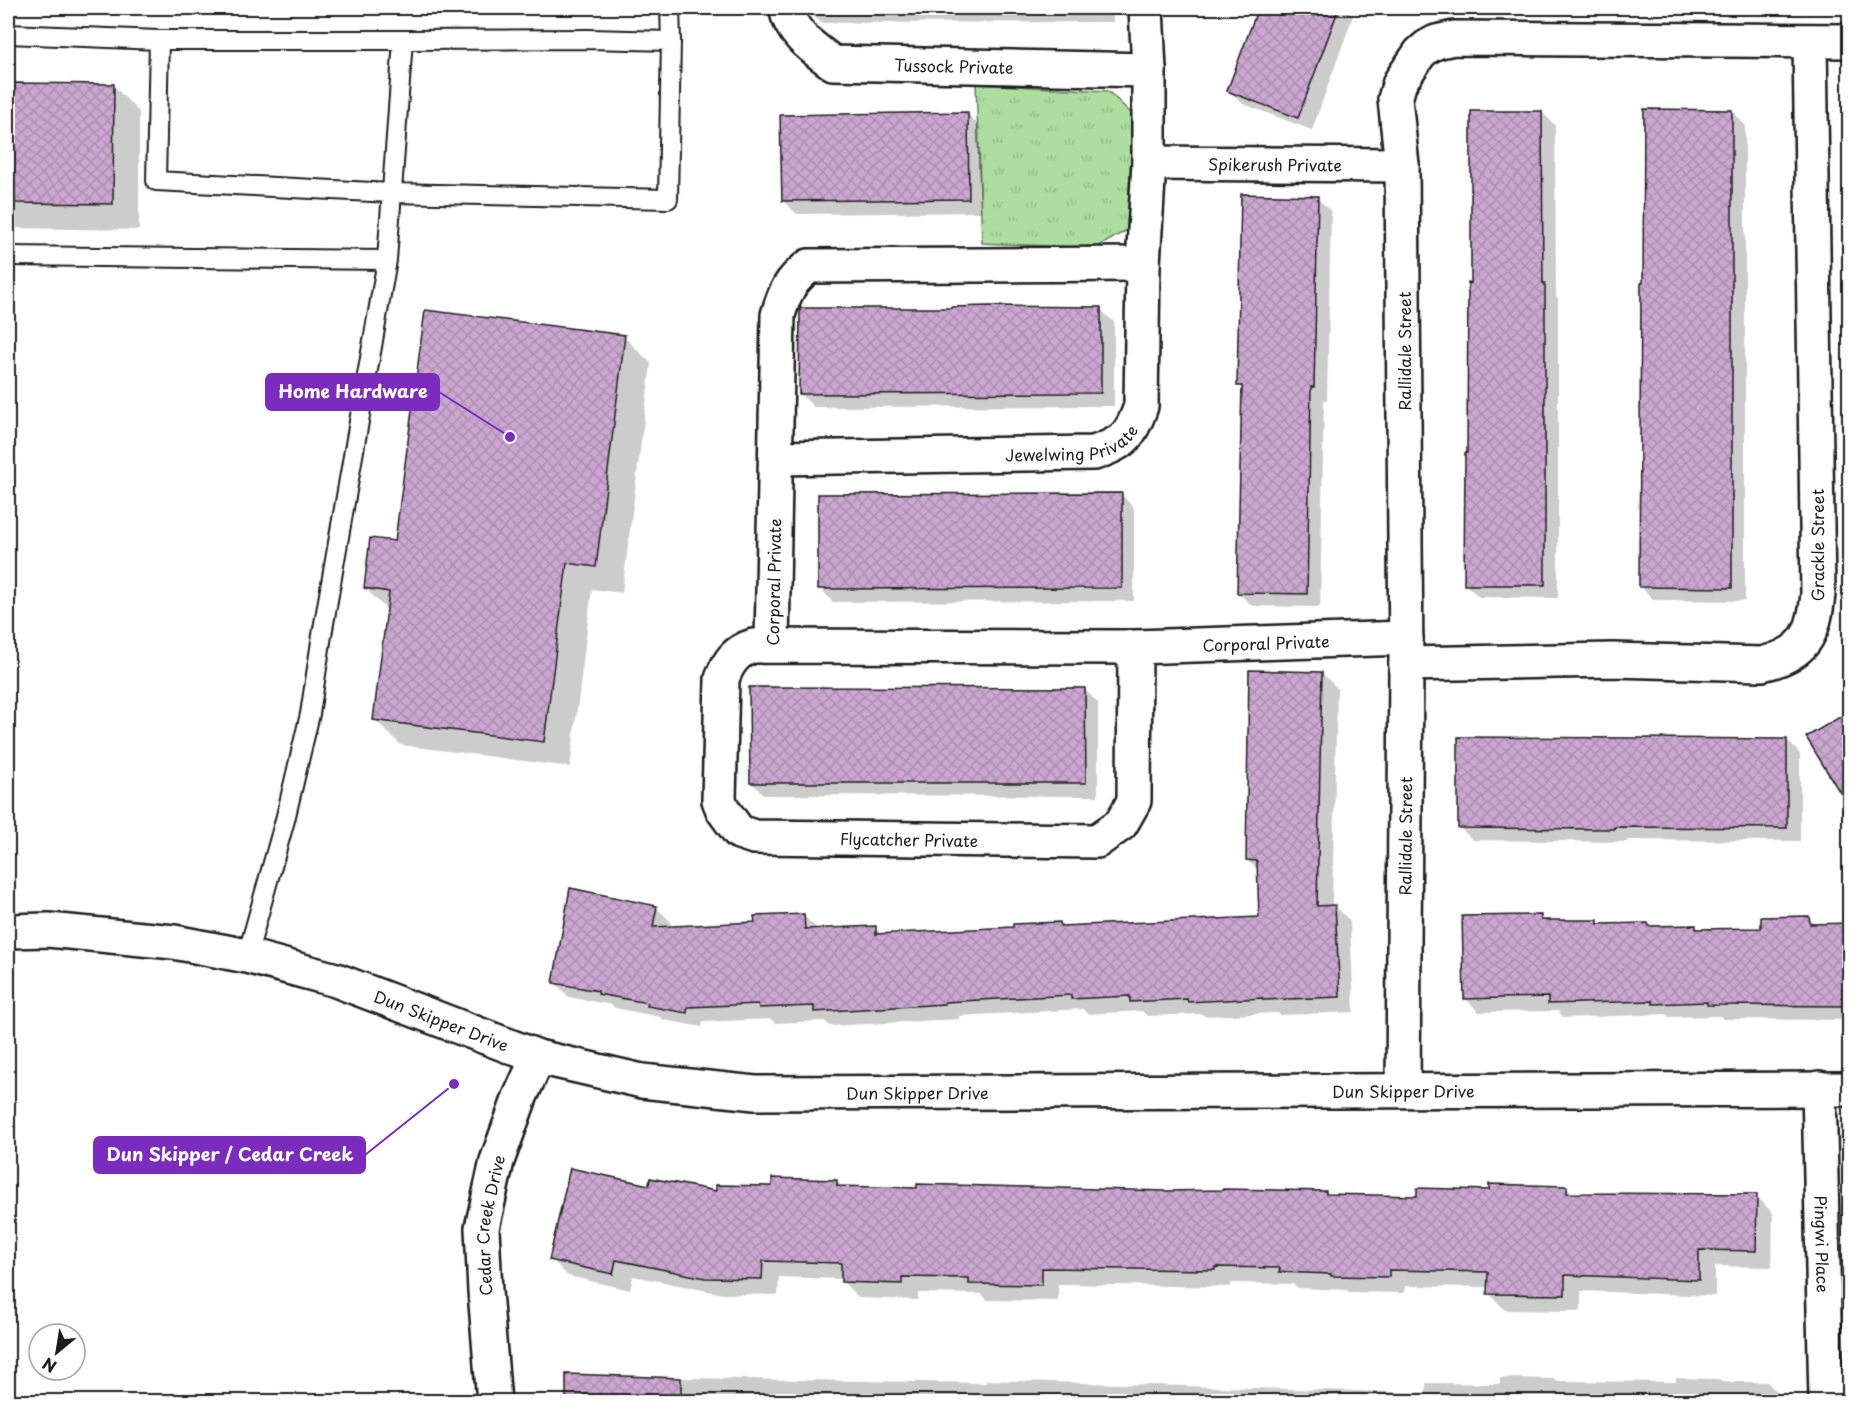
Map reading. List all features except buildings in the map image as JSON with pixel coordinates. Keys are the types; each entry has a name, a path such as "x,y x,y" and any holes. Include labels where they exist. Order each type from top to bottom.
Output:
{"street":[{"name":"Tussock Private","path":"786,8 789,21 798,34 833,63 1149,70"},
{"path":"1146,8 1149,163"},
{"name":"Rallidale Street","path":"1403,1090 1406,651 1402,165 1395,99 1400,82 1420,53 1436,42 1454,38 1850,41"},
{"name":"Grackle Street","path":"1406,651 1762,664 1781,659 1795,651 1806,640 1812,629 1818,594 1810,42"},
{"name":"Spikerush Private","path":"1149,163 1402,165"},
{"name":"Jewelwing Private","path":"776,458 1094,453 1115,446 1127,436 1136,422 1141,406 1143,264 1149,163"},
{"name":"Corporal Private","path":"1143,264 809,266 790,283 778,315 772,645 1406,651"},
{"name":"Flycatcher Private","path":"772,645 753,646 740,650 726,668 722,679 719,800 723,810 739,832 754,837 1085,840 1097,840 1121,824 1134,801 1135,647"},
{"name":"Dun Skipper Drive","path":"8,932 48,930 174,942 247,956 336,980 538,1057 642,1081 755,1093 1834,1088"},
{"name":"Cedar Creek Drive","path":"494,1401 484,1291 482,1228 497,1161 520,1097 538,1057"},
{"name":"Pingwi Place","path":"1826,1401 1834,1088"}],"lane":[{"path":"159,40 156,181 392,193 668,198 670,8"},
{"path":"8,34 159,40 588,39 671,41"},
{"path":"247,956 285,820 310,714 387,260 403,40"},
{"path":"8,256 387,260"}],"green space":[{"path":"976,84 1108,91 1133,115 1127,230 1096,248 982,243"}],"place":[{"name":"Home Hardware","path":"510,437"},
{"name":"Dun Skipper / Cedar Creek","path":"454,1084"}]}
